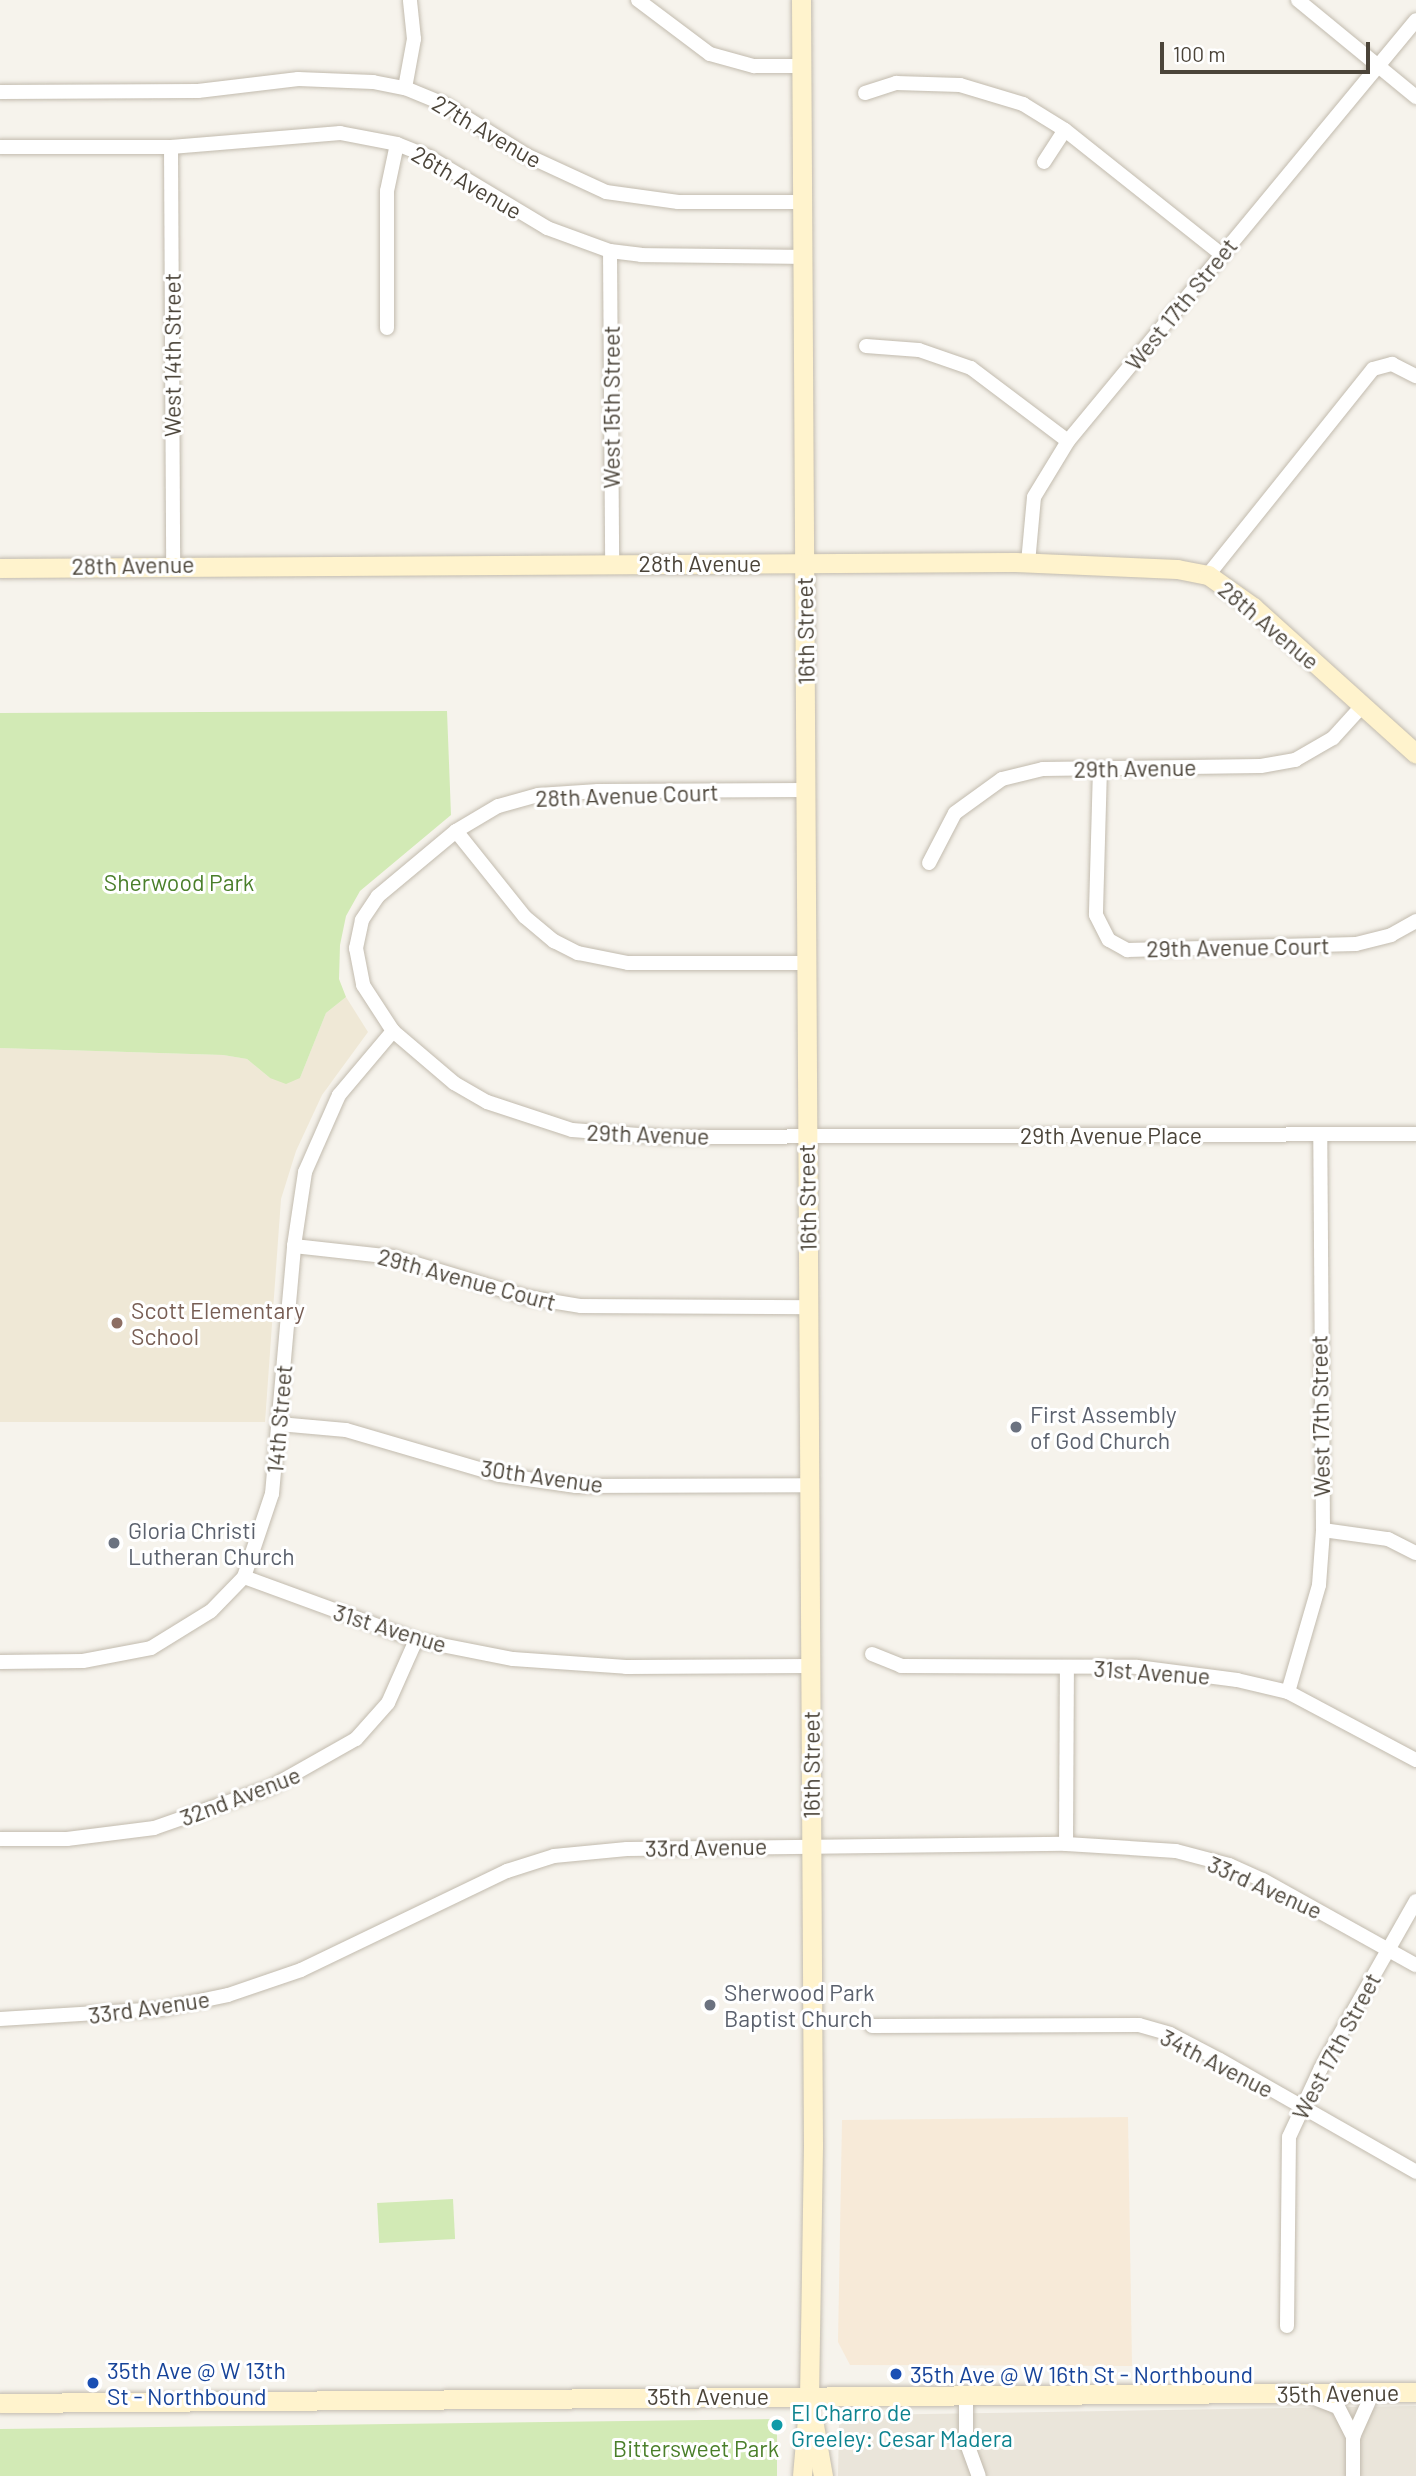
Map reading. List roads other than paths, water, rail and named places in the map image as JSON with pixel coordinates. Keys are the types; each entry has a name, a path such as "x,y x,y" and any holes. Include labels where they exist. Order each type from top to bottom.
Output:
{"main road":[{"name":"16th Street","path":"802,0 811,1845 809,2396 802,2476"},
{"name":"28th Avenue","path":"0,568 173,563 1144,565 1208,575 1252,607 1416,754"},
{"name":"35th Avenue","path":"0,2403 1416,2392"},
{"name":"16th Street","path":"809,2396 823,2476"}],"street":[{"path":"405,88 414,39 410,0"},
{"path":"638,0 710,54 754,66 802,66"},
{"path":"1298,0 1416,97"},
{"name":"West 17th Street","path":"1028,563 1034,497 1068,441 1221,254 1380,68 1416,20"},
{"name":"27th Avenue","path":"0,92 198,91 298,79 346,79 405,88 471,117 526,155 606,192 678,202 802,202"},
{"path":"865,93 896,83 960,85 1011,99 1065,130 1221,254"},
{"path":"1044,162 1065,130"},
{"name":"26th Avenue","path":"0,147 171,147 316,133 397,144 450,168 547,228 610,251 641,255 803,257"},
{"path":"387,328 387,191 397,144"},
{"name":"West 14th Street","path":"171,147 173,563"},
{"name":"West 15th Street","path":"610,251 612,563"},
{"path":"866,346 919,350 971,368 1068,441"},
{"path":"1208,575 1373,369 1392,364 1416,376"},
{"name":"29th Avenue","path":"929,863 955,813 1002,779 1043,769 1261,766 1295,760 1332,738 1363,705"},
{"name":"29th Avenue Court","path":"1100,768 1100,892 1096,915 1109,940 1127,950 1356,944 1391,935 1416,920"},
{"name":"28th Avenue Court","path":"393,1031 358,973 356,948 362,920 378,896 456,831 499,806 538,795 807,790"},
{"path":"456,831 525,917 554,941 578,953 628,963 808,963"},
{"name":"29th Avenue","path":"393,1031 454,1083 538,1122 614,1136 807,1136"},
{"name":"14th Street","path":"244,1577 272,1494 294,1246 305,1172 318,1135 339,1095 393,1031"},
{"name":"29th Avenue Place","path":"807,1136 1416,1134"},
{"name":"West 17th Street","path":"1287,1692 1320,1585 1323,1530 1320,1135"},
{"name":"29th Avenue Court","path":"294,1246 393,1256 526,1297 581,1306 809,1307"},
{"name":"30th Avenue","path":"279,1424 346,1430 500,1475 576,1486 810,1485"},
{"path":"1323,1530 1388,1539 1416,1553"},
{"path":"0,1662 83,1661 151,1648 211,1611 244,1577"},
{"name":"31st Avenue","path":"244,1577 416,1640 543,1662 626,1667 810,1666"},
{"name":"32nd Avenue","path":"0,1839 67,1839 154,1828 271,1787 356,1739 388,1703 416,1640"},
{"name":"31st Avenue","path":"872,1654 901,1666 1067,1667 1192,1672 1287,1692 1416,1760"},
{"path":"1066,1844 1067,1667"},
{"name":"33rd Avenue","path":"0,2019 161,2009 228,1994 300,1970 507,1871 554,1856 627,1849 811,1845 1136,1845 1229,1865 1416,1965"},
{"name":"West 17th Street","path":"1287,2326 1286,2158 1300,2108 1416,1900"},
{"name":"34th Avenue","path":"872,2026 1139,2025 1170,2034 1416,2172"},
{"path":"1353,2476 1353,2437 1373,2392"},
{"path":"1305,2394 1338,2407 1353,2437"},
{"path":"967,2396 966,2441 979,2476"}],"place":[{"name":"Scott Elementary School","path":"117,1323"},
{"name":"First Assembly of God Church","path":"1016,1427"},
{"name":"Gloria Christi Lutheran Church","path":"114,1543"},
{"name":"Sherwood Park Baptist Church","path":"710,2005"},
{"name":"35th Ave @ W 16th St - Northbound","path":"896,2374"},
{"name":"35th Ave @ W 13th St - Northbound","path":"93,2383"},
{"name":"El Charro de Greeley: Cesar Madera","path":"777,2425"}],"park label":[{"name":"Sherwood Park","path":"179,882"},
{"name":"Bittersweet Park","path":"696,2448"}]}
